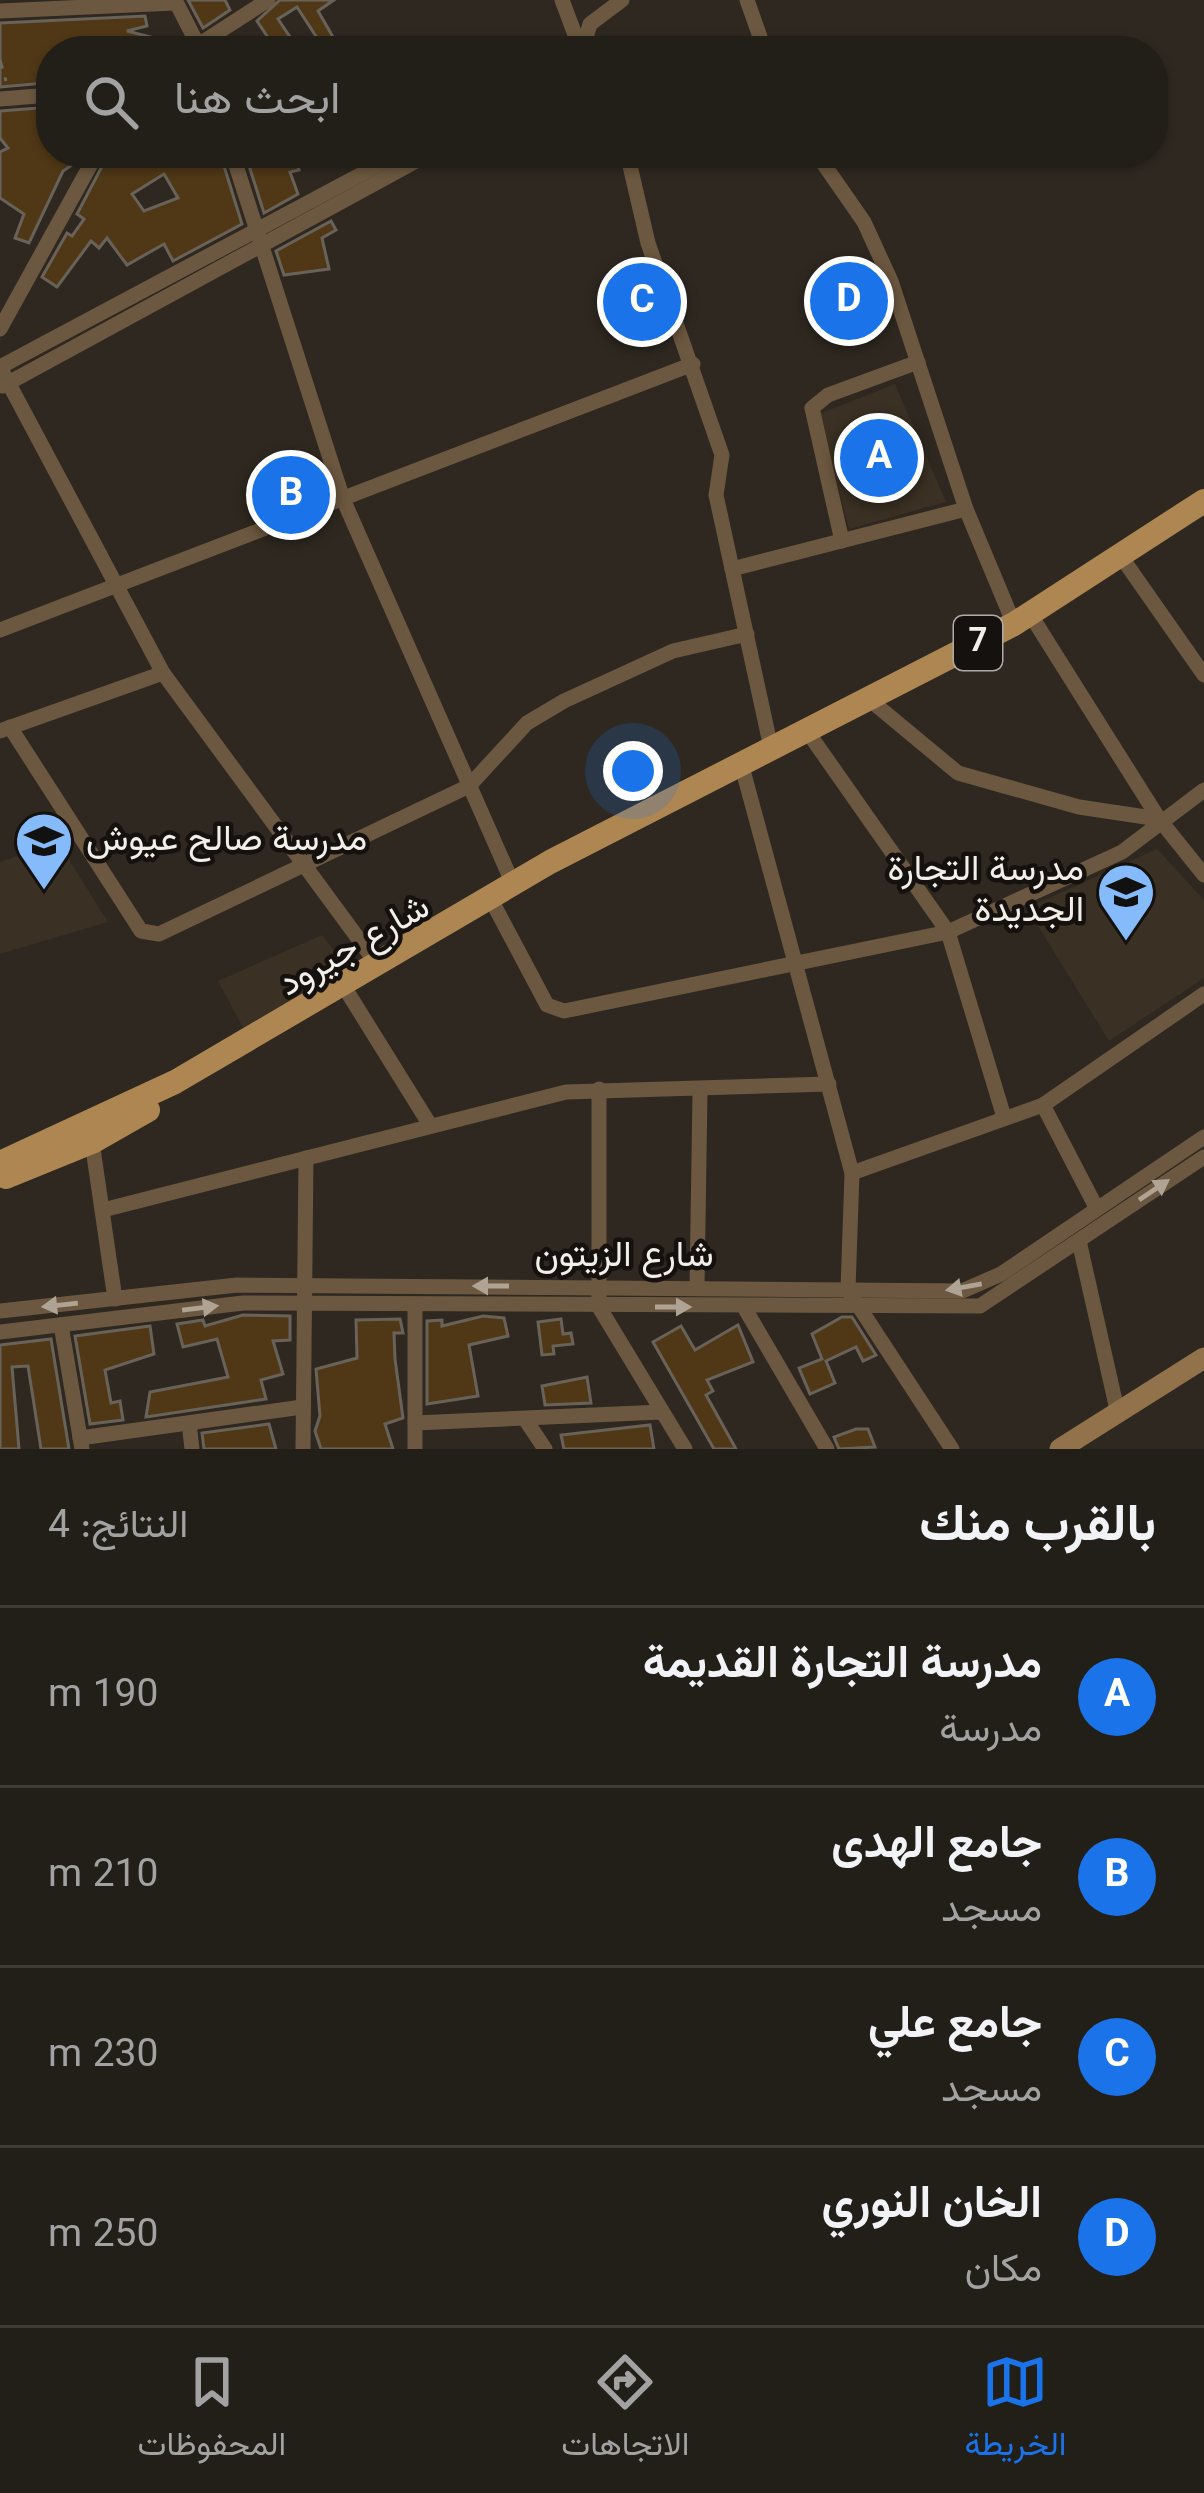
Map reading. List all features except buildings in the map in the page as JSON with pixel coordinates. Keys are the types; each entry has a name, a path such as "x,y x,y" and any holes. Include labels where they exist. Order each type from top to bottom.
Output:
{"main road":[{"name":"شارع جيرود","path":"0,1163 175,1082 513,884 1022,619 1204,501"},
{"name":"شارع جيرود","path":"0,1180 92,1142 741,764"}],"street":[{"path":"215,36 268,0"},
{"path":"562,0 575,36"},
{"path":"586,36 590,24 622,0"},
{"path":"747,0 760,36"},
{"path":"0,10 175,1 190,36"},
{"path":"5,99 36,96"},
{"path":"0,329 89,168"},
{"path":"236,168 343,499 513,884"},
{"path":"257,238 376,168"},
{"path":"377,964 163,673 2,374 399,168"},
{"path":"630,168 647,243 722,455 716,495 772,748"},
{"path":"827,168 864,222 891,281 966,509 1022,619 1159,819 1204,875"},
{"path":"842,541 812,408 828,395 918,362"},
{"path":"0,630 693,364"},
{"path":"732,569 966,509"},
{"path":"1120,556 1204,675"},
{"path":"163,673 5,729 142,931 158,934 470,786 527,723 564,701 673,651 747,634"},
{"path":"870,700 918,746 958,773 1079,807 1159,819"},
{"path":"807,731 948,932 1004,1117"},
{"path":"741,764 852,1173 848,1290 952,1449"},
{"path":"495,907 553,1010 948,932 1122,852 1159,819 1204,790"},
{"path":"348,993 430,1125"},
{"path":"852,1173 1043,1105 1204,994"},
{"path":"103,1210 430,1125 599,1089 700,1091 829,1084"},
{"path":"599,1089 599,1306 685,1449"},
{"path":"697,1287 700,1091"},
{"path":"1043,1105 1097,1209"},
{"name":"شارع الزيتون","path":"0,1311 237,1285 962,1291 980,1286 1204,1137"},
{"path":"92,1142 115,1298"},
{"name":"شارع الزيتون","path":"0,1332 242,1303 980,1306 1204,1157"},
{"path":"303,1449 306,1158"},
{"path":"1079,1241 1118,1414"},
{"path":"415,1304 416,1449"},
{"path":"744,1307 827,1449"},
{"path":"61,1325 81,1443 302,1407"},
{"path":"1060,1449 1204,1358"},
{"path":"416,1423 527,1422 662,1412"},
{"path":"527,1422 545,1449"},
{"path":"189,1423 193,1449"}],"path":[{"path":"0,60 5,99"}],"shaded area":[{"path":"895,384 946,502 849,529 819,414"},
{"name":"مدرسة صالح عيوش","path":"58,842 108,922 0,954 0,862"},
{"name":"مدرسة التجارة الجديدة","path":"1157,849 1204,900 1204,978 1109,1041 1027,908"},
{"path":"322,935 347,967 243,1028 218,981"}],"place":[{"name":"الخان النوري","path":"849,301"},
{"name":"جامع علي","path":"642,302"},
{"name":"مدرسة التجارة القديمة","path":"879,458"},
{"name":"جامع الهدى","path":"291,495"},
{"name":"مدرسة صالح عيوش","path":"44,892"},
{"name":"مدرسة التجارة الجديدة","path":"1126,943"}]}
